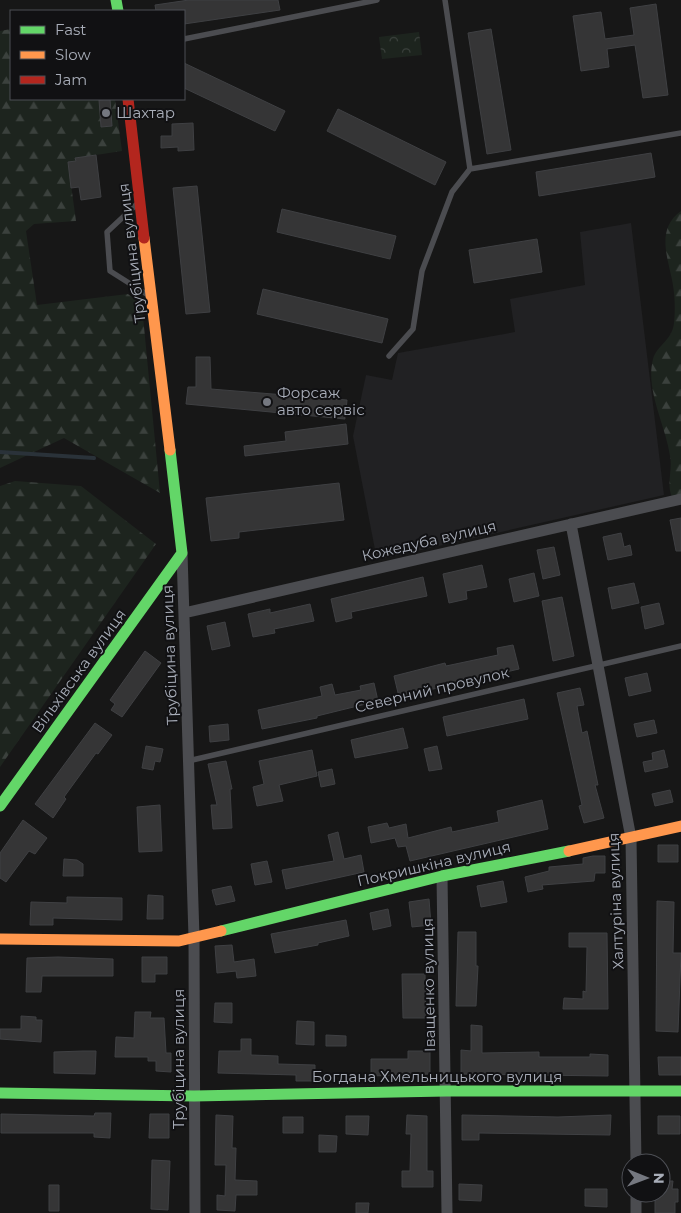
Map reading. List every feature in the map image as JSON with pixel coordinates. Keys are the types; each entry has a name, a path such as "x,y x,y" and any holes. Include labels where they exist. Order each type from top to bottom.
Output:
{"street":[{"name":"Трубіцина вулиця","path":"128,100 182,553 194,937 195,1213"},
{"name":"Кожедуба вулиця","path":"184,613 681,499"},
{"name":"Халтуріна вулиця","path":"571,524 631,838 636,1153"},
{"name":"Вільхівська вулиця","path":"0,806 182,553"},
{"name":"Покришкіна вулиця","path":"0,939 179,942 442,876 631,838 681,826"},
{"name":"Іващенко вулиця","path":"442,876 447,1213"},
{"name":"Богдана Хмельницького вулиця","path":"0,1093 194,1096 446,1091 681,1091"}],"lane":[{"path":"185,40 377,0"},
{"path":"444,0 470,169"},
{"path":"389,356 413,329 422,271 452,192 470,169 681,133"},
{"path":"141,200 107,232 110,270 153,299"},
{"name":"Северний провулок","path":"188,761 681,646"}],"shaded area":[{"path":"631,223 664,495 377,560 353,436 366,375 392,380 398,353 515,332 510,299 585,285 580,232"}],"green space":[{"path":"10,29 10,100 115,100 122,151 76,158 76,161 68,163 76,221 34,224 26,231 37,305 128,294 142,306 160,493 64,438 0,468 0,31"},
{"path":"419,32 422,55 382,59 379,37"},
{"path":"681,211 681,499 672,497 670,492 670,456 654,395 651,371 655,354 668,339 673,329 674,293 666,239 667,229 672,219"},
{"path":"15,481 81,486 156,544 0,767 0,486"}],"building":[{"path":"189,0 278,0 280,10 185,24 185,10 156,10 155,5"},
{"path":"656,4 668,95 643,98 635,45 607,49 609,67 581,71 573,16 601,12 605,39 634,35 630,8"},
{"path":"491,29 511,150 487,154 468,33"},
{"path":"185,63 285,111 275,131 185,88"},
{"name":"Шахтар","path":"99,100 110,100 112,126 101,127"},
{"path":"338,109 446,162 435,185 327,131"},
{"path":"193,123 194,150 178,151 178,147 161,148 161,136 172,136 172,124"},
{"path":"651,153 655,177 539,196 536,172"},
{"path":"96,155 101,197 81,200 79,187 71,188 68,162 76,161 75,158"},
{"path":"197,186 210,312 186,314 173,188"},
{"path":"282,209 396,236 390,259 277,232"},
{"path":"537,239 542,272 474,283 469,250"},
{"path":"263,289 388,319 382,343 257,314"},
{"name":"Форсаж авто сервіс","path":"196,357 210,357 211,389 347,400 346,411 344,411 345,419 186,404 188,387 196,387"},
{"path":"346,424 348,444 245,456 244,446 286,441 285,432"},
{"path":"339,483 344,520 239,532 239,538 211,541 206,498"},
{"path":"681,518 681,551 676,551 670,520"},
{"path":"621,533 624,547 630,545 632,555 608,560 603,537"},
{"path":"554,547 560,575 543,579 537,550"},
{"path":"482,565 487,587 466,591 467,599 449,603 443,574"},
{"path":"534,573 539,596 514,602 509,579"},
{"path":"423,577 427,596 351,612 352,618 336,622 331,599"},
{"path":"634,583 639,603 612,609 608,588"},
{"path":"562,597 574,656 553,661 542,601"},
{"path":"659,603 664,624 645,629 641,607"},
{"path":"310,604 314,621 274,629 275,633 253,637 248,614 270,609 270,613"},
{"path":"225,622 230,646 212,650 207,626"},
{"path":"513,645 519,669 399,697 394,676 445,663 446,666 498,655 497,648"},
{"path":"145,651 161,663 122,717 111,710 115,704 110,700"},
{"path":"647,673 651,691 629,696 625,678"},
{"path":"374,683 378,701 317,716 317,718 262,729 258,710 322,696 320,687 332,684 335,695 361,690 360,686"},
{"path":"580,688 584,705 577,706 578,712 582,733 587,731 598,785 595,785 604,818 584,823 579,806 582,805 557,693"},
{"path":"524,699 528,719 447,736 443,717"},
{"path":"654,720 657,733 637,737 634,724"},
{"path":"95,723 112,735 98,754 96,753 64,797 66,799 53,818 35,804"},
{"path":"228,724 229,740 210,742 209,726"},
{"path":"403,728 408,748 355,758 351,740"},
{"path":"146,746 163,749 160,762 155,761 153,770 142,768"},
{"path":"437,746 442,769 429,771 424,749"},
{"path":"312,750 317,776 279,785 283,801 257,806 253,787 264,784 259,761"},
{"path":"664,750 668,767 645,772 643,762 653,760 652,753"},
{"path":"226,761 232,789 230,789 232,828 213,829 211,805 217,805 208,764"},
{"path":"332,769 335,784 321,787 318,772"},
{"path":"670,790 673,802 655,806 652,794"},
{"path":"542,800 548,829 410,861 406,846 398,847 395,838 371,843 368,827 387,823 389,828 406,824 408,838 451,827 452,832 499,822 497,811"},
{"path":"160,805 162,851 139,852 137,807"},
{"path":"23,820 47,838 35,854 29,851 6,882 0,878 0,853"},
{"path":"338,832 344,859 361,855 364,872 286,889 282,870 334,861 328,835"},
{"path":"658,845 678,845 678,862 658,862"},
{"path":"605,856 605,873 595,873 594,881 542,885 543,889 528,892 525,877 549,871 549,867 583,864 583,858"},
{"path":"64,859 77,860 83,864 83,876 63,876"},
{"path":"267,861 272,882 255,885 251,864"},
{"path":"503,881 507,902 481,907 477,886"},
{"path":"231,886 235,901 216,905 212,890"},
{"path":"148,895 163,896 163,919 147,919"},
{"path":"67,897 122,898 122,920 53,918 53,925 30,925 31,902 67,903"},
{"path":"429,899 431,925 412,927 409,902"},
{"path":"657,901 674,902 673,953 681,953 678,1032 656,1031"},
{"path":"388,909 391,926 373,930 370,913"},
{"path":"346,920 349,936 318,943 318,945 275,953 271,934"},
{"path":"458,932 476,932 476,966 478,966 476,1006 456,1006"},
{"path":"569,933 607,933 608,1009 563,1009 564,998 583,999 583,991 586,992 587,947 569,947"},
{"path":"232,945 234,962 254,959 256,976 237,978 236,971 217,973 215,946"},
{"path":"142,957 167,957 167,974 155,974 155,982 142,982"},
{"path":"27,958 113,959 113,976 42,976 41,992 26,992"},
{"path":"402,974 425,974 426,1018 403,1018"},
{"path":"215,1003 232,1003 232,1023 214,1022"},
{"path":"135,1012 151,1012 150,1018 164,1018 166,1053 171,1053 171,1072 156,1071 156,1061 148,1061 148,1057 115,1057 116,1037 134,1038"},
{"path":"21,1016 36,1017 36,1020 42,1020 41,1042 0,1039 0,1029 21,1029"},
{"path":"297,1021 314,1022 314,1045 296,1044"},
{"path":"471,1025 482,1026 482,1053 539,1052 539,1057 590,1057 590,1054 608,1055 608,1076 461,1074 461,1050 471,1051"},
{"path":"326,1035 346,1036 346,1046 326,1046"},
{"path":"241,1039 251,1039 251,1055 278,1056 278,1064 315,1065 315,1081 296,1081 296,1075 218,1073 219,1051 241,1051"},
{"path":"96,1051 95,1074 54,1073 54,1052"},
{"path":"408,1051 430,1051 430,1074 371,1076 371,1059 408,1059"},
{"path":"658,1057 681,1057 681,1075 659,1075"},
{"path":"95,1113 111,1113 110,1138 94,1137 94,1133 1,1133 1,1114 94,1116"},
{"path":"150,1114 169,1114 169,1138 149,1138"},
{"path":"216,1115 233,1116 232,1148 236,1148 235,1180 257,1181 257,1195 236,1195 235,1211 217,1210 217,1195 225,1196 226,1165 215,1165"},
{"path":"407,1115 427,1116 427,1171 433,1171 433,1187 402,1187 402,1171 410,1171 411,1134 406,1134"},
{"path":"462,1115 558,1117 611,1115 610,1135 479,1133 479,1140 462,1140"},
{"path":"346,1116 369,1116 368,1135 346,1134"},
{"path":"658,1116 680,1116 680,1134 658,1134"},
{"path":"283,1117 303,1117 303,1133 283,1133"},
{"path":"319,1135 337,1136 336,1152 319,1152"},
{"path":"152,1160 170,1161 168,1210 151,1209"},
{"path":"671,1181 673,1181 672,1189 678,1189 678,1202 675,1202 675,1213 655,1213 655,1203 671,1203"},
{"path":"459,1184 482,1185 481,1201 459,1200"},
{"path":"49,1185 59,1185 59,1211 49,1211"},
{"path":"585,1189 607,1189 607,1207 585,1206"},
{"path":"356,1203 369,1203 368,1213 356,1213"}],"waterway":[{"path":"0,452 94,458"}],"traffic: fast":[{"path":"116,0 118,10"},
{"path":"0,806 182,553 170,450"},
{"path":"221,931 442,876 569,851"},
{"path":"0,1093 194,1096 446,1091 681,1091"}],"traffic: slow":[{"path":"144,238 170,450"},
{"path":"569,851 681,826"},
{"path":"0,939 179,941 221,931"}],"traffic: jam":[{"path":"128,100 144,238"}],"place":[{"name":"Шахтар","path":"106,113"},
{"name":"Форсаж авто сервіс","path":"267,402"}]}
